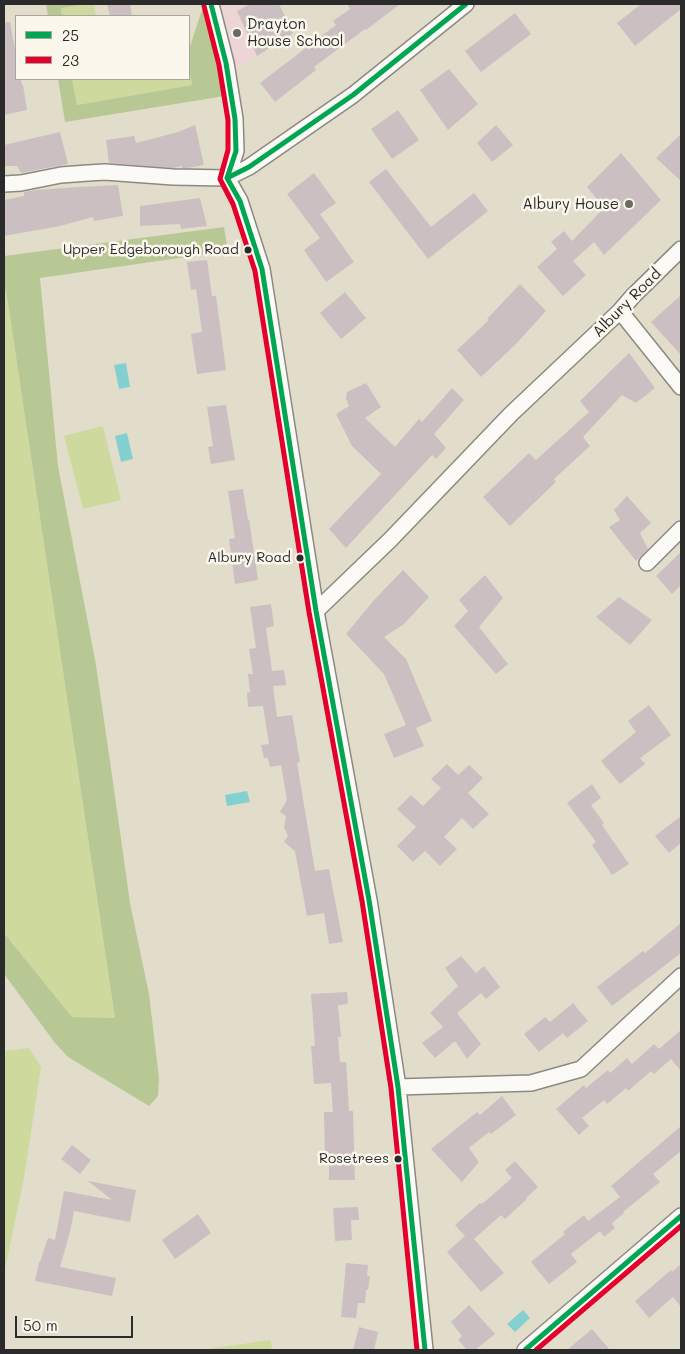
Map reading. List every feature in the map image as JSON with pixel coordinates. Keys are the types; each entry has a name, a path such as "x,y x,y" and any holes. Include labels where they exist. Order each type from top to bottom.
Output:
{"street":[{"path":"211,4 222,46 235,119 236,151 227,178 240,201 262,269 316,611 369,900 398,1087 425,1350"},
{"path":"4,184 88,172 227,178 249,167 353,95 466,4"},
{"name":"Albury Road","path":"316,611 397,534 511,414 620,311 681,249"},
{"path":"620,311 681,386"},
{"path":"647,563 681,529"},
{"path":"398,1087 530,1083 581,1069 681,976"},
{"path":"525,1350 681,1216"}],"shaded area":[{"name":"Drayton House School","path":"218,4 250,4 237,11 257,56 236,69"}],"green space":[{"path":"46,4 85,4 61,8 62,15 48,15"},
{"path":"94,4 96,15 62,15 60,8"},
{"path":"204,4 231,95 65,122 58,80 72,80 77,105 192,85 190,46"},
{"path":"190,73 192,85 77,105 72,80 190,80"},
{"path":"224,227 228,251 40,278 58,466 96,665 130,903 149,994 159,1078 158,1096 149,1106 68,1057 55,1043 4,974 4,933 72,1017 115,1018 6,290 4,290 4,256"},
{"path":"4,290 6,290 115,1018 72,1017 4,933"},
{"path":"103,426 121,500 83,509 64,436"},
{"path":"29,1048 41,1067 24,1178 4,1274 4,1051"},
{"path":"271,1340 272,1350 199,1350"}],"water":[{"path":"126,363 130,387 119,389 114,365"},
{"path":"127,433 133,459 121,462 115,436"},
{"path":"247,791 250,802 227,806 225,795"},
{"path":"523,1310 530,1318 515,1332 507,1324"}],"building":[{"path":"107,4 130,4 132,15 110,15"},
{"path":"250,4 279,4 293,33 257,56 237,11"},
{"path":"347,4 400,4 314,67 316,70 275,102 260,83 336,25 333,21 350,9"},
{"path":"641,4 681,4 681,9 635,46 617,23"},
{"path":"515,13 531,34 481,72 465,51"},
{"path":"10,22 15,50 15,80 21,80 27,110 4,115 4,23"},
{"path":"449,69 478,104 448,130 420,90"},
{"path":"398,110 419,140 392,159 371,129"},
{"path":"195,125 204,165 173,168 109,163 106,140 134,136 136,143 178,132"},
{"path":"496,125 513,145 492,162 477,143"},
{"path":"60,132 68,164 21,173 17,166 4,166 4,145"},
{"path":"681,134 681,181 656,158"},
{"name":"Albury House","path":"621,153 661,200 604,255 594,242 573,261 586,275 563,296 537,267 557,249 551,242 564,231 572,241 604,208 587,187"},
{"path":"386,169 431,227 474,193 488,211 428,259 369,182"},
{"path":"314,173 336,203 320,214 354,262 326,282 304,250 320,238 287,194"},
{"path":"118,185 123,216 94,221 93,217 60,226 4,236 4,200 24,196 24,192 36,190"},
{"path":"200,198 207,226 181,229 180,224 140,226 140,206"},
{"path":"207,260 212,296 216,296 226,370 197,374 191,334 202,332 196,289 191,290 187,262"},
{"path":"520,284 546,311 516,344 481,377 457,350 489,320 487,319"},
{"path":"345,292 366,318 341,339 320,313"},
{"path":"681,295 681,355 651,322"},
{"path":"629,353 655,388 636,403 622,395 583,437 590,446 554,479 556,482 510,526 483,497 529,453 536,460 589,412 580,401"},
{"path":"366,383 381,407 365,418 395,447 419,419 422,422 452,388 464,400 434,434 446,448 436,459 432,455 346,548 329,529 381,474 352,446 336,414 349,406 346,398 347,392"},
{"path":"226,405 235,460 211,464 208,447 213,446 207,407"},
{"path":"243,489 258,580 235,584 229,539 235,538 228,491"},
{"path":"627,496 651,523 640,533 648,549 636,561 609,527 620,520 614,510"},
{"path":"681,552 681,585 672,594 656,576"},
{"path":"403,570 429,597 404,624 384,637 406,659 432,721 416,728 424,746 394,758 384,734 406,725 384,674 346,634 375,599"},
{"path":"485,575 503,598 479,627 508,664 496,674 454,626 468,611 459,600"},
{"path":"619,597 652,620 630,645 596,617"},
{"path":"271,604 274,626 266,628 272,671 284,670 286,685 273,686 277,717 292,715 300,762 297,763 315,871 329,869 343,942 329,944 324,913 307,916 295,851 284,842 288,836 284,827 286,816 280,812 287,800 281,765 270,767 268,758 264,758 261,745 269,744 263,706 248,707 247,693 250,692 248,674 253,674 249,649 256,648 250,607"},
{"path":"649,705 671,735 640,758 645,764 620,784 601,761 636,732 628,721"},
{"path":"447,764 458,775 469,765 483,778 468,793 489,814 473,829 462,818 444,837 457,849 440,866 425,851 413,862 397,846 416,827 397,809 411,795 423,806 441,788 431,779"},
{"path":"592,784 601,798 591,805 604,823 602,825 629,864 612,875 592,845 596,842 567,803"},
{"path":"681,816 681,843 669,853 655,836"},
{"path":"681,923 681,953 612,1006 597,987 643,951 645,953"},
{"path":"461,956 476,973 484,966 500,987 486,999 481,993 457,1013 481,1044 467,1059 455,1041 435,1058 422,1043 443,1027 430,1013 458,986 445,968"},
{"path":"347,992 348,1004 338,1005 341,1037 338,1037 340,1062 346,1062 349,1111 353,1111 355,1180 329,1180 329,1157 325,1157 324,1112 333,1112 331,1083 314,1084 311,1046 315,1046 311,994"},
{"path":"573,1003 588,1021 567,1038 563,1033 539,1052 524,1034 545,1017 550,1022"},
{"path":"681,1030 681,1071 671,1059 654,1074 651,1071 628,1091 626,1088 607,1104 604,1100 582,1118 589,1126 579,1135 556,1109 584,1085 586,1088 608,1070 610,1073 627,1058 632,1064 654,1044 659,1049"},
{"path":"502,1096 516,1115 491,1134 489,1132 469,1148 479,1162 462,1182 431,1149 477,1112 480,1115"},
{"path":"681,1126 681,1151 653,1174 660,1182 623,1212 612,1223 615,1228 604,1237 600,1231 571,1254 577,1262 549,1284 531,1262 565,1234 563,1232 584,1215 588,1221 620,1197 611,1186"},
{"path":"72,1145 91,1160 80,1174 61,1159"},
{"path":"515,1161 538,1187 505,1219 501,1215 474,1239 504,1273 481,1292 447,1252 465,1236 455,1225 512,1178 505,1170"},
{"path":"88,1181 136,1190 130,1222 74,1211 60,1267 116,1278 112,1296 35,1281 39,1262 48,1238 55,1240 64,1191 112,1200"},
{"path":"358,1207 359,1220 351,1220 352,1240 335,1241 333,1208"},
{"path":"198,1214 211,1233 175,1259 162,1240"},
{"path":"346,1263 368,1265 367,1276 370,1276 365,1303 358,1303 356,1318 341,1317"},
{"path":"681,1264 681,1307 673,1297 649,1318 635,1301 671,1270 672,1272"},
{"path":"469,1305 495,1334 475,1350 467,1350 458,1340 462,1336 451,1322"},
{"path":"359,1327 378,1332 374,1350 353,1350"},
{"path":"592,1329 610,1350 567,1350"}],"transit line":[{"name":"25","path":"211,4 226,63 235,119 236,151 227,178 240,201 262,269 316,611 369,900 398,1087 425,1350"},
{"name":"25","path":"227,178 249,167 353,95 466,4"},
{"name":"23","path":"204,6 219,65 228,120 228,150 220,179 233,204 255,271 309,612 362,901 391,1088 417,1350"},
{"name":"25","path":"525,1350 681,1216"},
{"name":"23","path":"536,1350 681,1226"}],"place":[{"name":"Drayton House School","path":"237,33"},
{"name":"Albury House","path":"629,204"},
{"name":"Upper Edgeborough Road","path":"248,250"},
{"name":"Albury Road","path":"300,558"},
{"name":"Rosetrees","path":"398,1159"}]}
